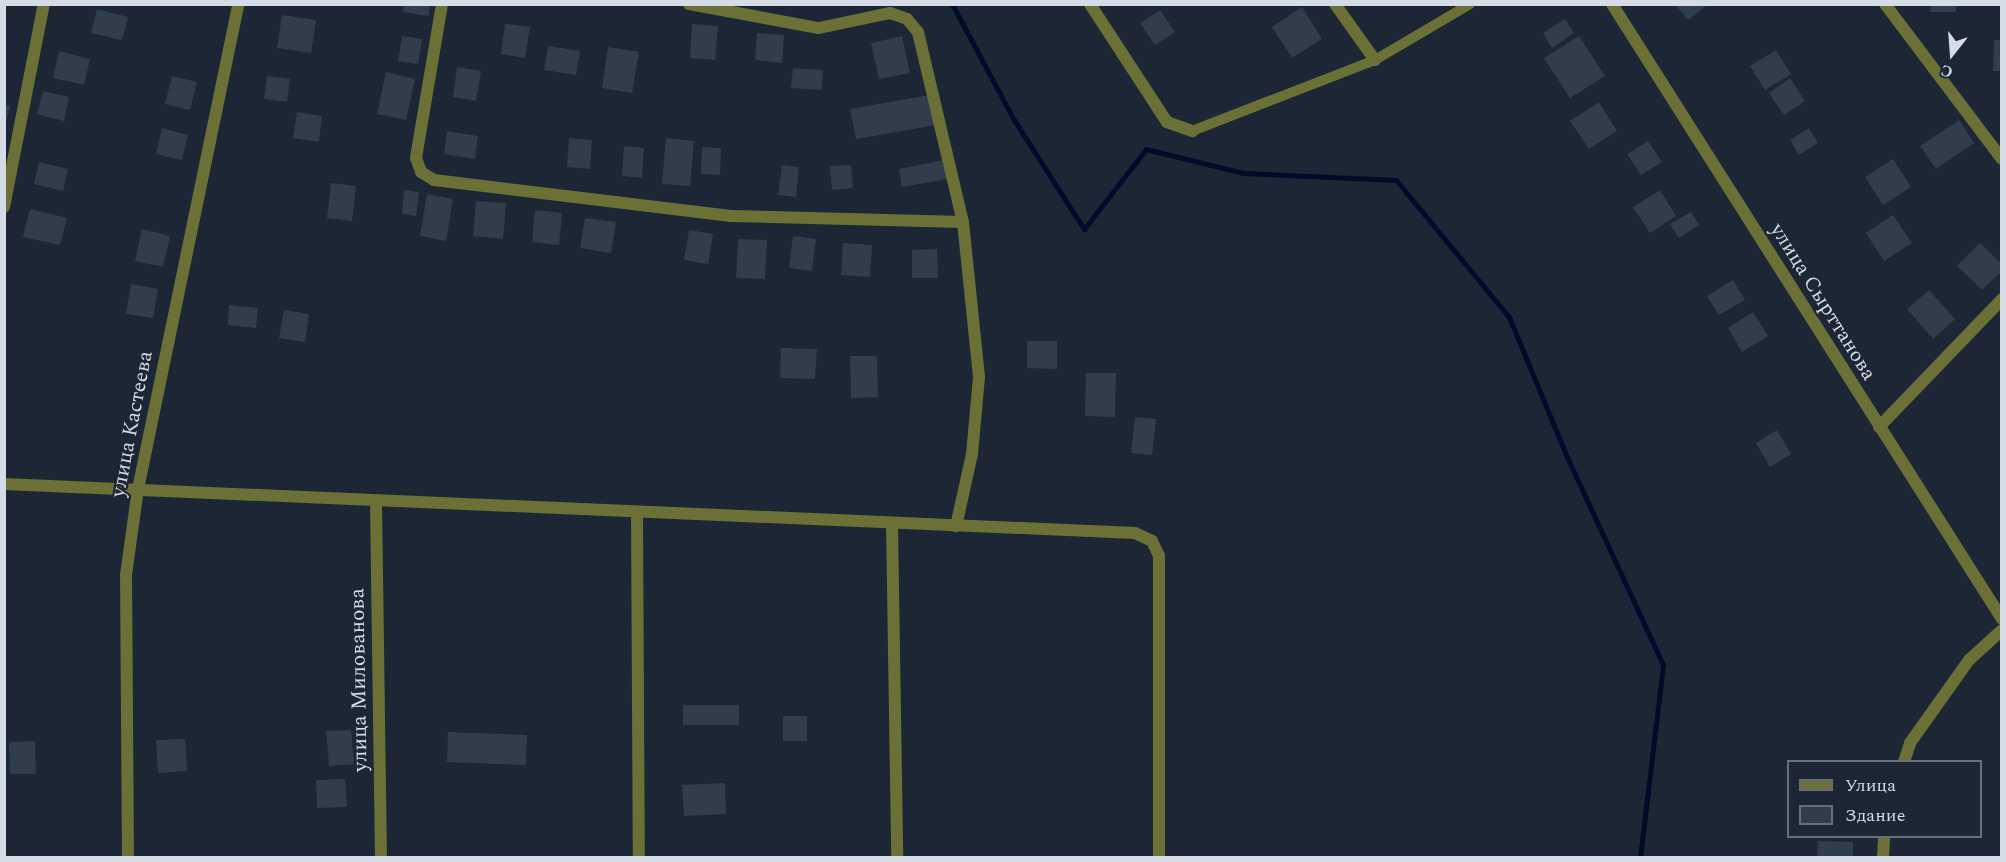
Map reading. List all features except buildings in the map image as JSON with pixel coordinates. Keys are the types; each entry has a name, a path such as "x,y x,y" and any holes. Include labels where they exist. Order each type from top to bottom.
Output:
{"street":[{"path":"4,207 44,4"},
{"name":"улица Кастеева","path":"128,858 126,575 138,489 238,4"},
{"path":"442,4 416,158 421,172 434,180 731,216 963,222"},
{"path":"689,4 819,28 890,13 907,19 918,32 963,222 979,377 972,454 956,526"},
{"path":"1090,4 1167,122 1192,131"},
{"path":"1335,4 1375,60"},
{"name":"улица Сырттанова","path":"1612,4 2001,619"},
{"path":"1885,4 2001,159"},
{"path":"1879,427 2001,299"},
{"path":"4,484 376,502 1135,533 1152,541 1159,556 1159,858"},
{"name":"улица Милованова","path":"376,502 381,858"},
{"path":"637,512 639,858"},
{"path":"891,523 897,858"},
{"path":"1905,760 1910,743 1969,660 2001,630"},
{"path":"1883,858 1884,838"}],"lane":[{"path":"1192,131 1375,60 1470,4"}],"waterway":[{"path":"952,4 1014,120 1084,229 1146,149 1243,173 1396,180 1509,317 1567,457 1663,665 1640,858"}]}
